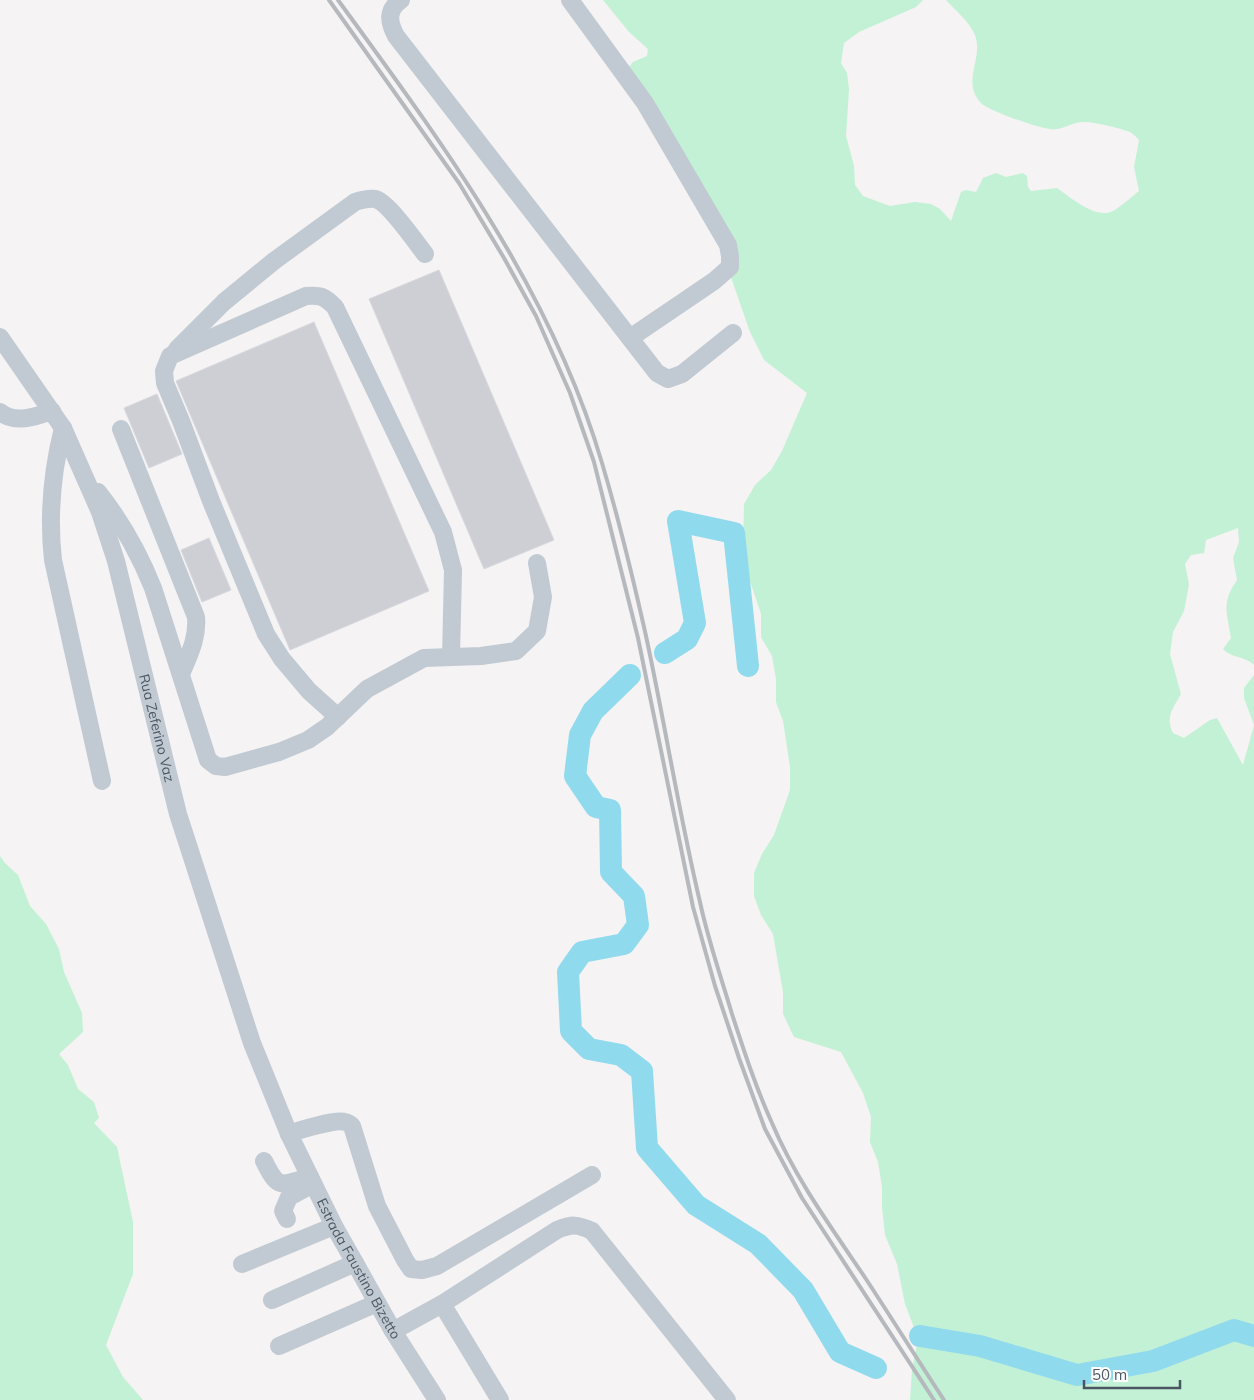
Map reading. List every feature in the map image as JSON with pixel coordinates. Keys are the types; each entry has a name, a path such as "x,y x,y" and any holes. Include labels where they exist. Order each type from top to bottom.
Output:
{"street":[{"path":"570,0 645,103 728,245 730,256 730,268 630,338"},
{"path":"397,1 391,10 390,17 391,27 396,36 657,373 668,379 682,374 733,333"},
{"path":"338,717 309,691 288,666 266,634 165,383 164,371 170,356 224,302 274,261 355,202 364,199 375,199 385,204 425,254"},
{"path":"170,356 306,296 319,295 327,299 335,307 443,532 453,570 451,657"},
{"name":"Rua Zeferino Vaz","path":"0,337 63,428 100,512 116,562 178,814 252,1043 289,1134"},
{"path":"0,412 12,418 24,418 36,417 52,411"},
{"path":"63,428 53,477 50,532 52,551 102,782"},
{"path":"121,429 196,617 197,629 193,646 181,674"},
{"path":"84,475 110,508 142,560 153,588 208,760 216,766 225,767 279,752 308,740 338,717 368,689 424,658 481,656 516,651 537,631 543,597 537,563"},
{"path":"289,1134 306,1128 338,1122 346,1122 352,1126 376,1206 405,1260 411,1268 422,1270 437,1266 592,1175"},
{"name":"Estrada Faustino Bizetto","path":"289,1134 334,1226 393,1331 437,1400"},
{"path":"264,1161 277,1182 284,1184 312,1180"},
{"path":"287,1220 283,1210 288,1197 312,1180"},
{"path":"393,1331 442,1304 557,1230 569,1225 580,1225 592,1231 727,1400"},
{"path":"242,1264 334,1226"},
{"path":"272,1300 355,1263"},
{"path":"279,1346 377,1303"},
{"path":"442,1304 500,1400"}],"green space":[{"path":"603,0 923,0 916,7 859,32 844,43 841,63 847,73 849,89 846,136 854,166 855,185 863,196 890,206 915,202 931,204 940,209 951,221 961,192 966,190 976,192 983,178 996,173 1006,177 1023,173 1027,176 1028,187 1031,191 1057,188 1091,210 1106,213 1113,211 1139,191 1134,167 1139,140 1129,132 1087,122 1079,122 1063,128 1044,128 1004,115 982,104 976,96 972,79 977,53 975,35 966,21 946,0 1254,0 1254,665 1223,649 1231,638 1226,608 1229,595 1237,580 1233,558 1239,542 1238,528 1206,540 1204,553 1191,555 1185,564 1189,584 1184,611 1173,632 1170,654 1181,694 1171,713 1170,722 1173,733 1184,738 1210,720 1217,718 1243,765 1254,725 1254,1400 910,1400 912,1369 917,1345 913,1325 905,1304 897,1264 885,1235 882,1187 878,1162 870,1142 871,1117 863,1093 841,1052 794,1037 783,1014 783,992 773,934 761,915 754,896 754,873 762,854 774,835 790,790 790,767 783,721 776,702 776,679 772,656 761,637 761,614 747,572 743,550 744,504 755,485 771,470 782,451 807,393 764,360 750,332 717,237 629,67 633,62 647,56 648,49 629,32"},
{"path":"1254,675 1254,725 1244,698 1244,688"},
{"path":"0,856 18,875 30,906 46,924 59,949 64,972 82,1013 83,1032 59,1054 68,1065 78,1089 94,1102 99,1118 94,1123 117,1147 133,1222 133,1274 106,1345 123,1377 143,1400 0,1400"}],"building":[{"path":"439,270 554,540 484,569 369,299"},
{"path":"314,322 429,591 290,650 176,381"},
{"path":"157,394 182,454 149,468 124,408"},
{"path":"209,538 231,590 202,602 181,550"}],"waterway":[{"path":"665,653 687,639 695,623 678,521 734,533 748,666"},
{"path":"630,675 593,711 580,735 575,776 596,807 610,810 611,872 634,896 638,925 624,944 582,952 568,972 571,1031 589,1049 621,1055 642,1071 647,1148 696,1205 758,1244 803,1290 840,1352 876,1368"},
{"path":"920,1336 980,1346 1077,1375 1153,1361 1234,1330 1254,1336"}],"railway":[{"path":"329,0 459,183 536,316 570,393 594,462 638,638 693,907 715,986 739,1058 765,1129 802,1198 934,1400"},
{"path":"338,0 416,109 490,220 524,278 554,338 580,399 602,463 614,506 646,636 685,836 703,916 755,1083 791,1163 826,1221 874,1291 944,1400"}]}
